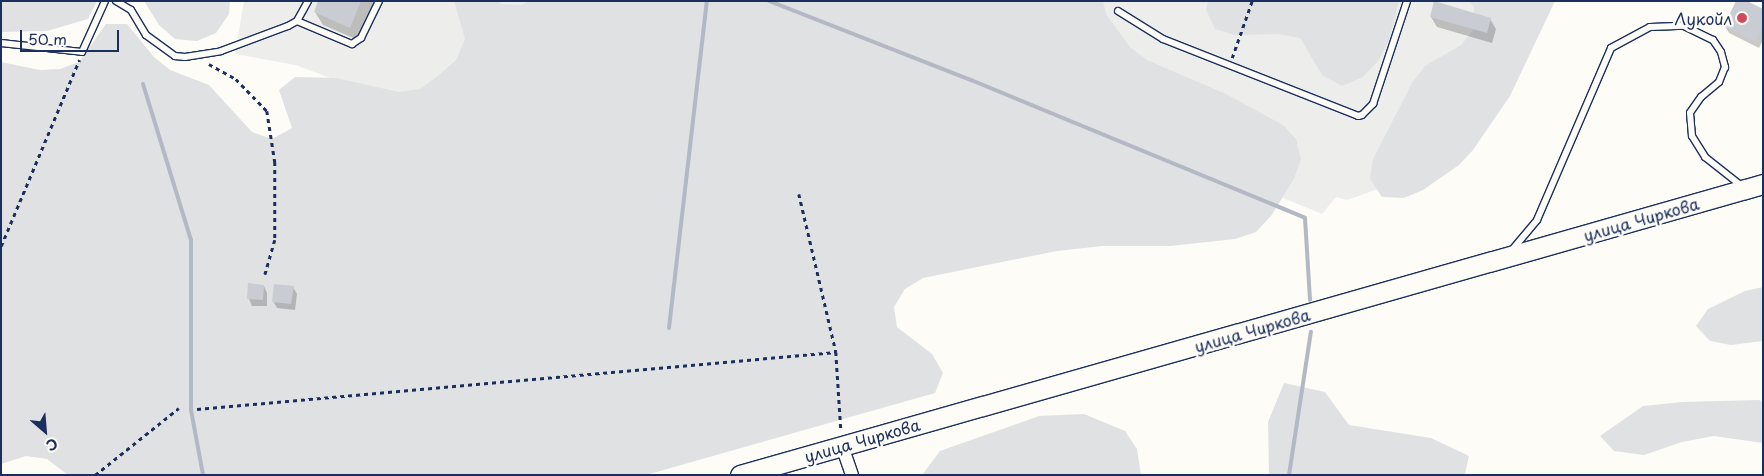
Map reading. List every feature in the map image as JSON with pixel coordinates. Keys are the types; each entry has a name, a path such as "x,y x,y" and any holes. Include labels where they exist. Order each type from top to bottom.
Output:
{"main road":[{"name":"улица Чиркова","path":"740,475 1754,187"}],"street":[{"path":"842,446 852,475"}],"lane":[{"path":"1,43 82,52 105,1"},
{"path":"116,1 131,10 146,34 175,56 185,58 221,51 288,26 297,21 308,1"},
{"path":"297,21 352,44 361,38 378,1"},
{"path":"1118,11 1163,39 1358,116 1362,115 1373,104 1407,1"},
{"path":"1506,258 1537,220 1610,48 1650,27 1684,26 1713,40 1721,52 1725,67 1719,82 1701,97 1690,113 1692,136 1705,157 1754,187"}],"path":[{"path":"1229,66 1252,1"},
{"path":"1,246 82,52"},
{"path":"185,58 213,65 236,79 267,111 275,162 275,240 265,275"},
{"path":"799,194 836,352 842,446"},
{"path":"197,409 836,352"},
{"path":"95,475 179,408"}],"shaded area":[{"path":"1,1 97,1 88,19 47,31 1,32"},
{"path":"144,1 230,1 229,14 216,33 197,41 175,39 159,25"},
{"path":"244,1 665,1 572,170 296,65 235,54"},
{"path":"454,1 497,1 502,4 522,5 528,1 1103,1 1106,14 1130,47 1147,60 1226,94 1283,125 1296,139 1301,159 1294,179 1271,216 1256,232 1235,239 1170,246 1102,246 1057,251 923,278 905,289 894,307 897,327 932,354 943,373 935,393 646,475 68,475 47,459 26,456 1,464 1,62 40,70 60,69 79,62 106,24 127,24 154,57 170,70 209,85 252,132 272,139 292,128 279,90 295,77 336,78 399,92 420,89 439,75 456,60 465,39"},
{"path":"808,1 1531,1 1401,181 1347,200 1336,197 1322,214"},
{"path":"1208,1 1399,1 1389,40 1378,61 1363,77 1342,86 1322,75 1300,38 1279,34 1235,35 1215,29 1206,10"},
{"path":"1470,1 1555,1 1510,96 1473,150 1459,165 1423,190 1404,198 1382,197 1370,179 1373,159 1412,83 1425,66 1461,45 1474,29 1474,8"},
{"path":"1763,287 1763,341 1731,345 1710,341 1696,326 1708,309 1745,291"},
{"path":"1284,383 1325,392 1349,425 1431,438 1469,456 1465,474 1269,475 1268,422"},
{"path":"1759,400 1763,402 1763,443 1714,436 1682,442 1644,455 1614,451 1600,436 1643,406 1682,402"},
{"path":"1084,414 1125,431 1137,449 1141,475 922,475 940,451 1039,416"}],"building":[{"path":"318,1 361,1 350,28 314,12"},
{"path":"1434,1 1491,18 1487,33 1430,17"},
{"path":"1736,1 1747,1 1763,9 1763,26 1755,42 1724,26"},
{"path":"248,283 264,285 263,300 247,299"},
{"path":"274,284 294,286 291,304 272,302"}],"waterway":[{"path":"669,328 707,1"},
{"path":"769,1 971,80 1305,218 1310,300"},
{"path":"143,84 191,240 191,410 203,475"},
{"path":"1289,475 1311,332"}],"place":[{"name":"Лукойл","path":"1742,18"}]}
